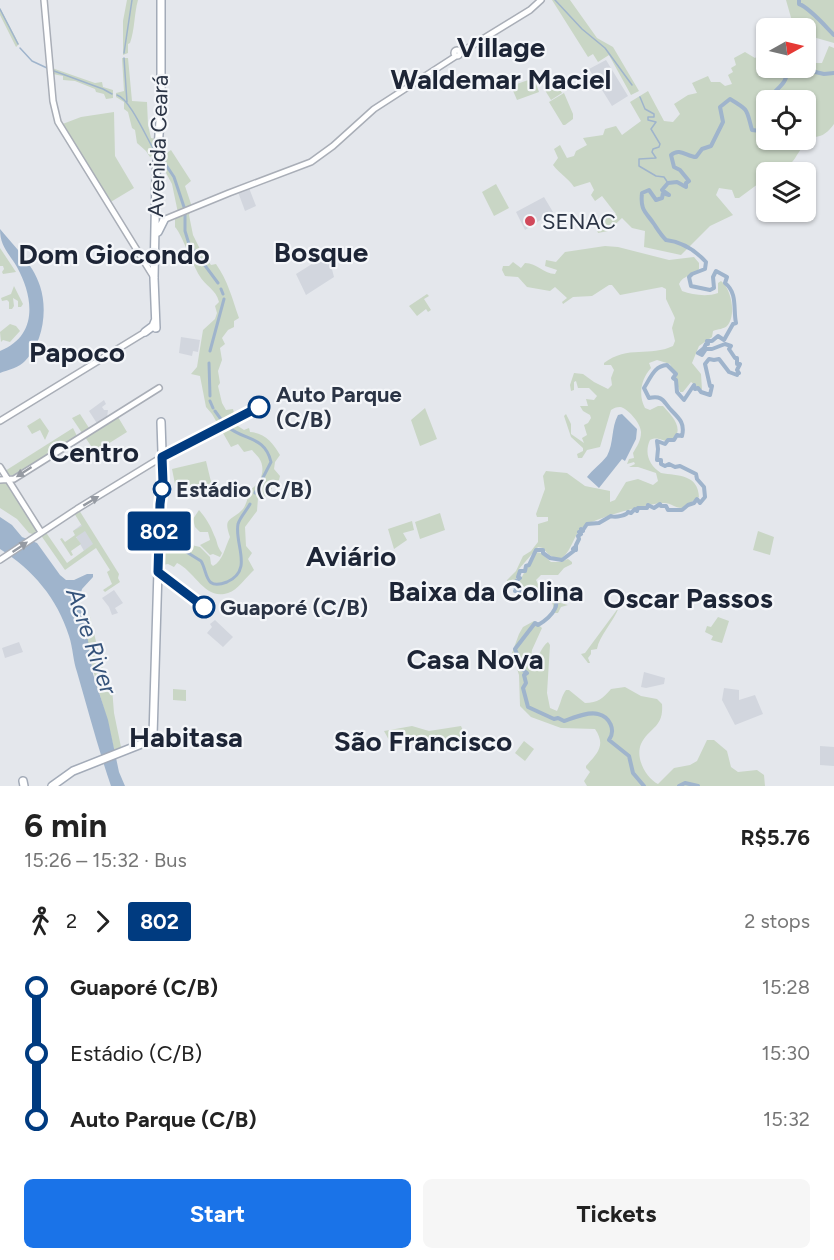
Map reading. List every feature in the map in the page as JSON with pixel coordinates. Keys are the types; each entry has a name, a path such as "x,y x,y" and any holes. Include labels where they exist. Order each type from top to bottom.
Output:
{"main road":[{"path":"44,0 58,122 154,278 157,287"},
{"name":"Avenida Ceará","path":"157,328 157,237 161,222 157,213 164,103 162,0"},
{"name":"Avenida Ceará","path":"157,328 154,278 161,222 162,0"},
{"path":"161,222 300,166 330,146 375,105 530,10 539,0"},
{"path":"0,422 145,332 154,325 155,315"},
{"path":"145,332 157,328"},
{"path":"0,480 14,479 159,388"},
{"path":"52,784 70,772 150,736 155,718 154,630 163,482 161,422"},
{"path":"0,560 40,532 162,457"},
{"path":"1,470 40,532"},
{"path":"153,554 159,544"}],"shaded area":[{"path":"606,60 628,96 612,106 589,69"},
{"path":"249,188 256,206 245,211 238,192"},
{"name":"SENAC","path":"544,197 553,212 525,230 516,212"},
{"path":"328,254 334,277 306,295 296,274"},
{"path":"181,337 200,340 198,352 193,351 192,356 179,353"},
{"path":"104,400 106,404 102,407 108,410 107,417 98,425 89,411"},
{"path":"82,524 94,544 84,551 73,531"},
{"path":"114,590 123,603 115,608 118,613 112,615 102,598"},
{"path":"215,620 233,637 223,647 207,633 212,627 210,624"},
{"path":"19,642 23,652 5,658 2,648"},
{"path":"644,672 665,678 664,684 641,687"},
{"path":"724,688 739,690 739,700 755,695 763,714 735,725 722,700"},
{"path":"820,746 834,747 834,766 820,765"}],"green space":[{"path":"127,0 138,0 128,53 123,55 123,21"},
{"path":"552,0 570,0 597,38 613,47 639,91 631,95 609,55 598,62 593,54 588,57"},
{"path":"786,0 834,0 834,43 816,38 816,18 791,18"},
{"path":"0,8 19,44 16,47 0,15"},
{"path":"829,46 834,48 834,124 824,134 816,137 816,90 756,90 756,150 800,150 791,162 756,162 756,185 739,198 735,198 732,190 719,188 716,195 733,215 710,226 681,255 644,247 645,231 632,228 622,218 608,231 598,233 595,223 616,214 602,196 595,201 591,195 594,190 590,182 574,187 553,165 558,158 554,149 560,145 567,158 574,156 576,151 587,145 583,138 603,135 605,129 616,126 622,135 641,121 630,102 648,91 664,121 673,122 680,114 674,104 688,95 697,93 692,83 708,76 711,82 720,82 725,86 732,84 728,75 733,72 731,68 736,65 734,58 745,52 756,57 756,78 816,78 816,63 822,63"},
{"path":"122,58 128,58 132,101 147,102 148,125 151,138 156,139 157,153 150,157 137,143 135,130 132,128 128,112 124,109 124,102 116,97 116,93 124,91"},
{"path":"52,68 95,83 102,82 103,87 113,90 113,98 106,99 104,94 96,92 95,89 75,81 63,80 63,76 53,74"},
{"path":"534,78 539,92 517,100 511,86"},
{"path":"554,79 562,93 551,100 543,87 544,83"},
{"path":"564,93 573,119 563,125 549,102"},
{"path":"114,112 115,156 134,188 109,203 60,125 81,117"},
{"path":"171,150 191,181 185,186 192,207 189,215 193,235 211,265 216,264 220,270 239,318 234,321 234,327 228,330 222,338 225,344 220,348 222,360 218,371 220,383 218,386 222,403 226,410 233,409 235,417 233,419 238,426 244,430 249,428 250,432 264,437 280,455 275,462 274,469 280,476 279,480 271,483 272,489 265,491 267,496 258,498 257,511 245,527 246,546 252,553 248,559 254,570 235,589 220,594 207,589 177,563 174,567 168,564 158,566 160,539 165,538 170,543 200,547 210,557 211,564 213,566 216,564 230,537 227,526 229,520 243,509 250,493 249,490 259,481 262,472 261,463 252,450 244,452 238,444 231,447 206,407 200,376 191,374 197,367 203,330 215,319 217,313 215,306 219,302 199,275 175,227 175,215 178,213 172,184 165,171 160,171 161,157"},
{"path":"496,184 509,208 494,216 482,192"},
{"path":"605,246 618,247 669,260 694,257 699,263 699,269 681,281 679,284 682,291 700,295 718,293 718,283 721,281 728,289 732,302 730,321 726,327 713,331 712,337 699,346 692,363 701,374 702,390 691,382 683,392 680,392 670,364 657,360 649,363 651,368 642,387 645,408 650,410 663,406 677,428 675,438 670,441 655,438 650,440 648,454 653,466 661,473 691,480 698,489 699,497 682,508 658,503 588,524 580,530 562,558 553,557 543,548 538,547 519,569 514,585 508,590 507,580 516,571 523,556 531,551 538,542 538,524 548,521 548,517 537,517 536,514 545,489 543,476 546,471 567,473 585,486 610,491 610,502 615,500 626,482 638,479 653,485 658,481 656,473 638,467 629,467 635,464 634,462 627,464 629,459 634,458 633,453 640,441 641,432 627,410 620,407 611,410 600,447 587,450 582,458 578,458 577,454 583,451 583,448 571,437 564,416 566,414 571,424 571,434 584,443 582,438 587,435 584,425 591,418 580,406 588,406 586,399 594,400 597,396 589,388 578,388 576,381 574,390 571,391 570,385 574,373 583,374 608,389 612,385 611,378 614,370 611,365 604,365 604,363 622,354 656,351 673,346 675,341 672,328 675,318 666,299 666,289 662,287 620,295 612,285 609,285 592,296 573,297 563,304 562,302 567,298 555,287 550,291 527,287 518,277 505,276 502,270 503,266 509,266 513,262 521,268 525,263 529,263 555,274 557,270 545,266 546,260 556,262 565,252"},
{"path":"0,248 16,272 3,274 3,266 0,266"},
{"path":"14,286 23,304 18,307 18,301 13,298 14,306 9,309 9,302 2,301 1,298 11,294"},
{"path":"427,294 429,296 424,299 431,310 428,312 426,309 417,316 409,306"},
{"path":"10,324 16,326 20,331 10,342 3,340 1,342 0,332"},
{"path":"425,408 437,439 420,446 411,420"},
{"path":"80,414 89,428 82,433 72,418"},
{"path":"118,417 127,432 95,452 85,437"},
{"path":"40,418 49,431 45,440 40,430 32,434 27,426"},
{"path":"73,428 77,436 14,476 6,474 5,471"},
{"path":"206,461 212,486 177,494 172,469"},
{"path":"0,481 7,482 39,532 36,535 29,533 17,519 0,508"},
{"path":"79,510 119,574 120,582 105,592 103,590 112,584 107,572 110,570 96,548 65,570 40,534 45,531 67,563 93,544 85,531 76,537 81,544 71,551 73,555 71,556 60,539 62,538 65,542 75,535 73,531 82,526 74,513"},
{"path":"199,510 213,532 222,553 220,557 210,555 200,545 210,540 208,532 200,532 195,527 193,519"},
{"path":"440,513 445,530 420,539 415,522"},
{"path":"412,521 414,530 403,533 407,540 394,549 388,529"},
{"path":"758,531 774,537 770,555 753,550"},
{"path":"535,552 541,553 551,562 568,559 572,562 558,575 541,575 536,580 539,586 548,590 557,602 568,605 561,607 558,613 554,613 549,596 539,593 521,593 515,590"},
{"path":"619,607 597,649 591,650 588,658 590,663 588,663 581,654 585,653"},
{"path":"90,617 103,670 112,688 121,747 114,750 86,637 85,620"},
{"path":"718,617 729,621 722,643 711,640 713,636 705,632 707,626 711,627"},
{"path":"534,621 542,628 532,650 533,660 548,642 550,645 547,693 550,708 557,711 566,690 585,703 600,699 611,689 625,687 641,696 657,699 662,704 661,718 644,738 639,755 649,777 658,784 674,768 697,761 707,740 714,740 727,751 731,767 738,772 757,770 764,775 765,786 587,786 584,781 590,772 586,766 597,753 600,744 595,729 561,728 531,717 520,706 519,675 512,653 523,627"},
{"path":"173,689 186,690 186,701 173,700"},
{"path":"412,726 429,731 461,726 465,736 409,744 404,733 389,740 384,731"},
{"path":"524,741 534,749 525,761 515,753"}],"water":[{"path":"0,229 33,270 40,286 44,316 40,336 31,354 20,365 0,373 0,351 21,336 27,326 29,303 23,279 3,245"},
{"path":"622,414 637,429 636,439 625,461 622,459 599,488 587,477 607,456 614,425 618,415"},
{"name":"Acre River","path":"0,517 12,525 22,537 37,543 66,580 93,574 82,589 80,607 85,620 93,674 108,720 119,772 125,786 111,786 93,729 70,641 58,609 33,576 0,549"}],"waterway":[{"path":"124,53 132,0"},
{"path":"555,0 582,29 605,48 632,85"},
{"path":"799,0 799,4 813,13 834,35"},
{"path":"0,9 18,44"},
{"path":"20,48 32,61 47,68"},
{"path":"124,58 127,102"},
{"path":"54,71 112,94"},
{"path":"816,72 834,73"},
{"path":"777,90 785,78"},
{"path":"117,95 127,103 154,150"},
{"path":"640,97 645,109 654,114 654,117 648,117 648,120 656,122 651,129 660,144 652,152 656,158 639,159 639,166 656,176 664,177 668,183"},
{"path":"644,786 633,773 629,756 609,740 612,728 606,718 590,713 564,721 528,707 523,688 526,683 524,675 527,673 523,670 515,649 535,623 538,625 552,614 556,604 551,595 544,592 515,591 517,588 515,582 520,578 518,577 520,571 525,571 526,566 529,565 536,550 543,550 543,553 550,558 562,560 575,550 573,549 575,547 576,550 578,536 581,534 579,532 583,531 581,529 583,530 587,524 599,523 611,516 621,516 635,509 637,511 638,508 647,508 648,505 654,508 660,504 666,506 668,510 682,510 697,499 700,503 705,497 704,487 696,474 680,466 675,467 669,464 665,466 661,464 661,460 657,460 657,441 665,444 668,440 674,440 677,435 682,436 682,425 663,400 649,398 644,388 656,370 667,365 676,374 673,378 676,380 677,392 684,400 694,385 695,389 698,388 701,392 710,395 712,386 710,386 705,364 709,359 719,359 729,372 737,375 739,373 737,370 740,364 737,364 737,358 729,349 731,346 725,344 706,349 702,355 698,353 708,344 707,341 712,341 718,336 724,340 733,324 736,323 732,292 725,283 727,277 716,271 713,277 714,288 710,290 691,286 689,277 705,269 706,262 688,247 664,238 644,211 642,193 649,190 656,200 662,198 663,193 669,195 662,190 668,183 677,182 686,187 689,181 680,170 674,167 671,155 680,152 696,157 702,149 711,146 723,122 720,107 730,99 746,111 752,130 756,130"},
{"path":"164,162 174,177 185,210 185,231 189,244 218,283"},
{"path":"221,289 223,294"},
{"path":"210,351 224,299"},
{"path":"209,363 210,396"},
{"path":"210,401 213,408"},
{"path":"215,411 223,422"},
{"path":"228,427 259,443 268,454 271,462 255,493"},
{"path":"168,544 180,548 201,561 208,579 214,584 227,582 240,571 238,524 250,504"},
{"path":"679,786 685,783 698,786"}],"bus line":[{"name":"802","path":"204,607 158,572 163,482 162,457 259,407"}],"place":[{"name":"SENAC","path":"530,221"},
{"name":"Auto Parque (C/B)","path":"259,407"},
{"name":"Estádio (C/B)","path":"162,489"},
{"name":"Guaporé (C/B)","path":"204,607"}],"district":[{"name":"Village Waldemar Maciel","path":"501,63"},
{"name":"Bosque","path":"321,252"},
{"name":"Dom Giocondo","path":"114,254"},
{"name":"Papoco","path":"77,352"},
{"name":"Centro","path":"94,452"},
{"name":"Aviário","path":"351,556"},
{"name":"Baixa da Colina","path":"486,591"},
{"name":"Oscar Passos","path":"688,598"},
{"name":"Casa Nova","path":"475,659"},
{"name":"Habitasa","path":"186,737"},
{"name":"São Francisco","path":"423,741"}]}
